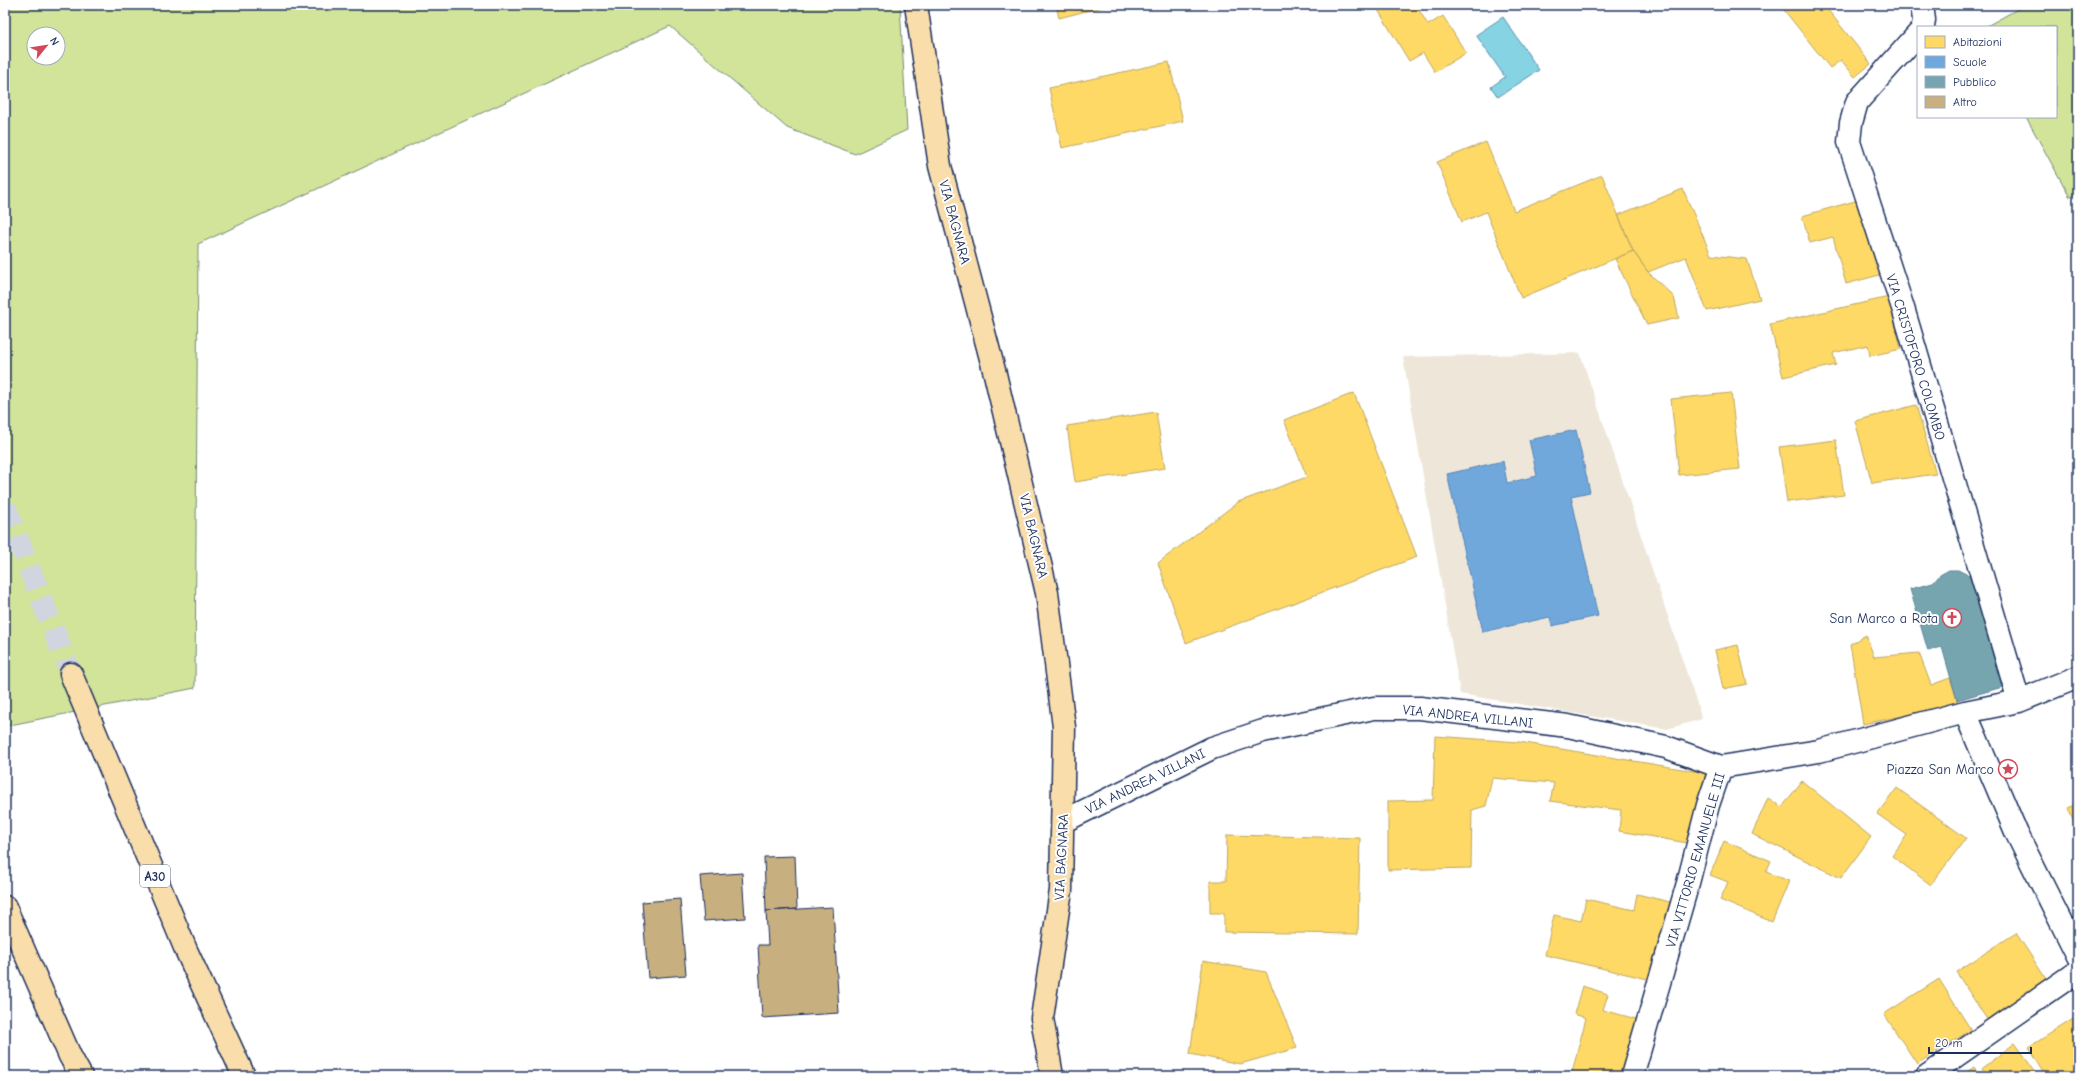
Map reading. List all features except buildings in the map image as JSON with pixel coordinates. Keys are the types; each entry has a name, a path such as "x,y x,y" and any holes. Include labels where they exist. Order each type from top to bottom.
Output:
{"main road":[{"name":"VIA BAGNARA","path":"916,5 940,166 995,374 1047,593 1064,727 1064,821 1061,890 1042,1018 1052,1076"},
{"name":"A30","path":"71,674 186,950 244,1076"},
{"path":"5,907 70,1056 81,1076"}],"street":[{"path":"1922,5 1923,26"},
{"name":"VIA CRISTOFORO COLOMBO","path":"1917,35 1857,102 1851,122 1849,142 1903,308 2019,701"},
{"name":"VIA VITTORIO EMANUELE III","path":"1632,1076 1688,883 1708,805 1721,767 1819,752 1965,712 2019,701 2078,677"},
{"name":"VIA ANDREA VILLANI","path":"1064,821 1212,748 1263,731 1374,708 1420,708 1568,726 1666,747 1721,767"},
{"path":"1965,712 2017,834 2078,956"},
{"path":"1927,1076 2078,971"}],"shaded area":[{"path":"1580,353 1702,719 1667,729 1460,694 1403,357"}],"green space":[{"path":"5,5 900,5 907,130 855,154 787,128 670,26 198,244 195,688 5,726"},
{"path":"2025,5 2078,5 2078,193 2070,197 2027,118 2057,118 2057,26 1987,26"}],"water":[{"path":"1503,17 1539,70 1498,97 1491,87 1505,77 1476,35"}],"tunnel":[{"path":"5,506 71,674"}],"place":[{"name":"San Marco a Rota","path":"1952,618"},
{"name":"Piazza San Marco","path":"2008,769"}]}
